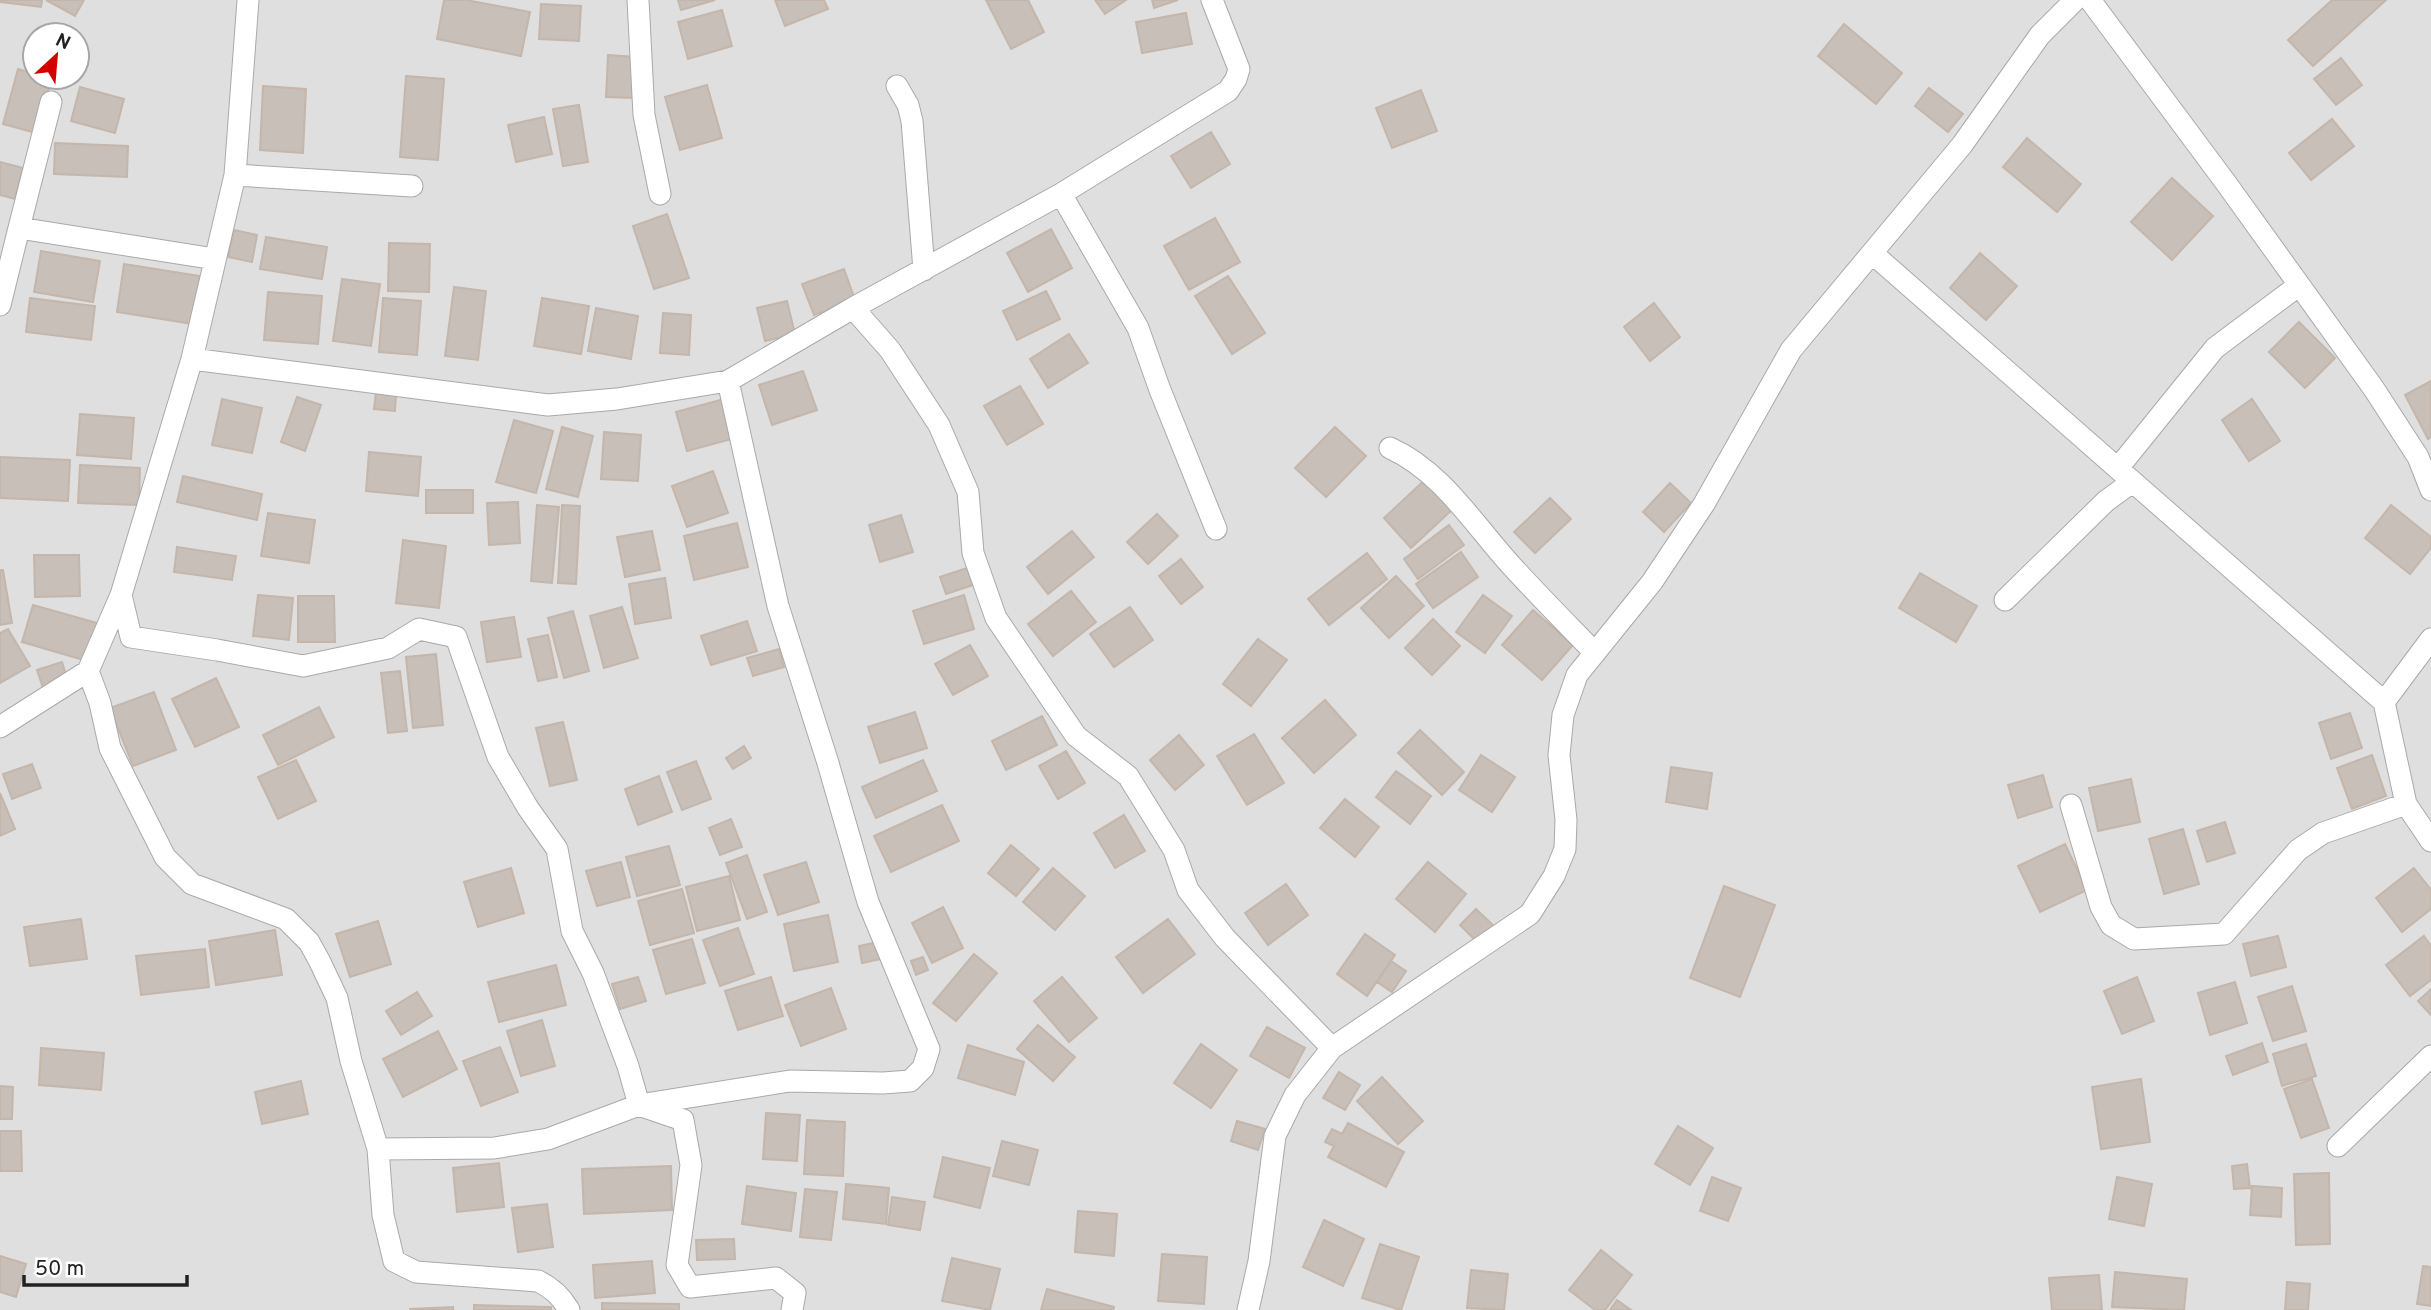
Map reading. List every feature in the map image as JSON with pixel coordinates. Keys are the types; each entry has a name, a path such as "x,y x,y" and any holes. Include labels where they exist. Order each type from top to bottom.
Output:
{"street":[{"path":"0,727 88,671 121,595 192,359 235,175 248,0"},
{"path":"638,0 644,115 660,194"},
{"path":"192,359 548,405 617,399 728,381 853,308 1061,194 1228,92 1237,79 1239,69 1212,0"},
{"path":"1248,1310 1259,1261 1275,1136 1294,1095 1332,1048 1530,914 1554,876 1565,849 1566,821 1559,755 1563,716 1577,675 1652,582 1704,504 1791,350 1962,145 2040,35 2075,0"},
{"path":"2091,0 2226,183 2397,423 2418,457 2431,490"},
{"path":"897,86 908,105 912,121 923,270"},
{"path":"0,305 51,102"},
{"path":"235,175 412,186"},
{"path":"1061,194 1138,328 1216,529"},
{"path":"19,228 215,259"},
{"path":"1871,253 2384,702 2406,804 2431,841"},
{"path":"2005,600 2106,501 2215,348 2298,286"},
{"path":"853,308 890,350 939,425 968,492 973,553 996,618 1076,736 1128,776 1174,850 1188,890 1225,938 1332,1048"},
{"path":"377,1149 494,1148 521,1144 548,1139 639,1105 790,1081 910,1081 923,1068 929,1049 868,902 828,763 778,606 728,381"},
{"path":"1390,448 1409,457 1467,511 1508,562 1595,653"},
{"path":"121,595 131,637 303,666 388,648 419,629 456,637 498,757 528,808 557,849 572,931 593,973 628,1066 639,1105"},
{"path":"2384,702 2431,639"},
{"path":"88,671 100,703 110,748 165,857 192,884 286,919 309,942 337,998 351,1061 377,1149 383,1215 394,1261 416,1272 538,1281 550,1287 563,1299 569,1310"},
{"path":"2071,805 2101,907 2111,925 2134,939 2224,934 2298,850 2323,833 2406,804"},
{"path":"2338,1146 2431,1056"},
{"path":"639,1105 683,1120 691,1165 677,1265 690,1287 776,1278 794,1293 792,1310"}],"shaded area":[{"path":"0,0 2431,0 2431,1310 0,1310"}],"building":[{"path":"1,0 42,0 41,7"},
{"path":"46,0 84,0 75,16"},
{"path":"444,0 466,0 530,12 521,56 437,39"},
{"path":"678,0 715,0 681,10"},
{"path":"775,0 824,0 828,9 785,26"},
{"path":"986,0 1028,0 1044,32 1011,49"},
{"path":"1095,0 1126,0 1105,14"},
{"path":"1152,0 1178,0 1154,8"},
{"path":"2332,0 2386,0 2313,66 2288,40"},
{"path":"541,4 581,6 579,41 539,39"},
{"path":"722,10 732,46 688,59 678,22"},
{"path":"1186,13 1192,44 1142,53 1136,22"},
{"path":"1844,24 1902,73 1876,104 1818,56"},
{"path":"608,55 636,57 634,98 606,97"},
{"path":"2341,58 2362,85 2336,105 2314,79"},
{"path":"18,69 21,70 21,91 48,91 36,133 3,124"},
{"path":"406,76 444,79 438,160 400,157"},
{"path":"707,85 722,138 680,150 665,97"},
{"path":"263,86 306,89 303,153 260,150"},
{"path":"1929,88 1963,114 1948,132 1915,106"},
{"path":"91,90 124,99 115,133 71,121 79,91"},
{"path":"1421,90 1437,131 1392,148 1376,108"},
{"path":"579,105 588,162 563,166 553,109"},
{"path":"544,117 552,154 516,162 508,125"},
{"path":"2332,119 2354,146 2311,180 2289,153"},
{"path":"1211,132 1230,164 1191,188 1171,156"},
{"path":"2027,138 2081,184 2057,212 2003,167"},
{"path":"55,143 128,146 127,177 54,174"},
{"path":"0,162 23,168 15,199 0,195"},
{"path":"2172,178 2213,216 2172,260 2131,222"},
{"path":"667,214 689,278 654,289 633,226"},
{"path":"1215,218 1240,262 1189,290 1164,246"},
{"path":"1051,229 1072,268 1028,292 1007,253"},
{"path":"234,230 257,235 252,262 228,257"},
{"path":"266,237 327,247 322,279 260,269"},
{"path":"389,243 430,244 429,292 388,291"},
{"path":"41,251 100,261 93,302 34,292"},
{"path":"1980,253 2017,286 1986,320 1950,288"},
{"path":"124,264 200,276 193,324 117,312"},
{"path":"844,269 855,300 814,315 802,284"},
{"path":"1228,276 1265,333 1232,354 1195,296"},
{"path":"342,279 380,284 371,346 333,341"},
{"path":"454,287 486,291 478,360 445,356"},
{"path":"1046,291 1060,319 1017,340 1003,311"},
{"path":"268,292 322,296 318,344 264,340"},
{"path":"30,298 95,306 91,340 26,332"},
{"path":"383,298 421,301 417,355 379,352"},
{"path":"542,298 589,306 581,354 534,346"},
{"path":"787,301 795,334 765,341 757,308"},
{"path":"1654,303 1680,337 1650,361 1624,327"},
{"path":"596,308 638,316 631,359 588,351"},
{"path":"663,313 691,315 689,355 660,353"},
{"path":"2299,322 2335,358 2305,388 2269,352"},
{"path":"1069,334 1088,363 1048,388 1030,359"},
{"path":"803,371 817,410 772,425 759,385"},
{"path":"2431,381 2431,437 2428,439 2405,395"},
{"path":"1020,386 1043,424 1007,445 984,406"},
{"path":"376,392 396,394 395,411 374,409"},
{"path":"297,397 321,405 305,451 281,442"},
{"path":"222,399 262,408 252,453 212,445"},
{"path":"724,399 735,438 687,451 676,412"},
{"path":"2252,399 2280,441 2249,461 2222,420"},
{"path":"80,414 134,418 131,459 77,455"},
{"path":"514,420 553,431 536,493 496,482"},
{"path":"562,427 593,436 578,497 546,489"},
{"path":"1335,427 1366,456 1326,497 1295,468"},
{"path":"604,432 641,435 638,481 601,479"},
{"path":"369,452 421,457 418,496 366,491"},
{"path":"0,457 70,460 68,501 0,498"},
{"path":"80,465 140,468 139,505 78,503"},
{"path":"713,471 728,513 687,527 672,486"},
{"path":"183,476 262,494 257,520 177,502"},
{"path":"1428,477 1455,507 1411,548 1384,518"},
{"path":"1670,483 1691,503 1664,532 1643,512"},
{"path":"426,490 473,490 473,513 426,513"},
{"path":"1550,498 1571,519 1535,553 1514,532"},
{"path":"518,502 520,543 489,545 487,503"},
{"path":"537,505 559,507 552,583 531,581"},
{"path":"562,505 580,506 576,584 558,583"},
{"path":"2391,505 2431,537 2431,548 2410,574 2365,538"},
{"path":"268,513 315,520 309,563 261,556"},
{"path":"1157,514 1178,536 1148,564 1127,542"},
{"path":"901,515 913,552 880,562 869,525"},
{"path":"737,523 748,567 694,580 684,536"},
{"path":"1449,525 1464,545 1418,579 1404,559"},
{"path":"652,531 660,570 625,577 617,537"},
{"path":"1072,531 1094,557 1048,594 1027,567"},
{"path":"403,540 446,546 439,608 396,603"},
{"path":"177,547 236,556 232,580 174,572"},
{"path":"1461,552 1478,577 1433,608 1416,584"},
{"path":"1367,553 1387,579 1329,625 1308,599"},
{"path":"34,555 79,555 80,596 35,597"},
{"path":"1181,559 1203,587 1181,604 1159,576"},
{"path":"967,568 973,585 946,594 940,577"},
{"path":"0,570 3,570 12,623 0,625"},
{"path":"1920,573 1977,606 1956,642 1899,608"},
{"path":"1396,576 1424,606 1389,638 1361,608"},
{"path":"665,578 671,618 635,624 629,584"},
{"path":"1071,591 1096,622 1053,656 1028,624"},
{"path":"258,595 293,598 289,640 253,636"},
{"path":"964,595 974,629 924,644 913,611"},
{"path":"1483,595 1512,616 1485,653 1456,632"},
{"path":"298,596 334,596 335,642 298,642"},
{"path":"33,605 97,623 87,661 22,642"},
{"path":"622,607 638,658 604,668 590,616"},
{"path":"1130,607 1153,640 1114,667 1090,634"},
{"path":"1533,610 1573,645 1542,680 1502,645"},
{"path":"573,611 589,671 564,678 548,618"},
{"path":"514,617 521,657 487,662 481,622"},
{"path":"1433,619 1460,646 1432,675 1405,648"},
{"path":"747,621 757,651 711,665 701,636"},
{"path":"8,629 30,666 0,683 0,633"},
{"path":"548,635 557,677 538,681 528,639"},
{"path":"1258,639 1287,660 1251,706 1223,684"},
{"path":"970,645 988,676 953,695 935,664"},
{"path":"779,649 784,667 753,676 747,658"},
{"path":"436,654 443,725 413,728 406,657"},
{"path":"62,662 68,681 43,688 37,670"},
{"path":"400,671 407,731 388,733 381,673"},
{"path":"216,678 239,727 195,747 172,699"},
{"path":"154,692 176,750 133,766 110,708"},
{"path":"1325,700 1356,735 1314,773 1282,738"},
{"path":"319,707 334,737 278,765 263,735"},
{"path":"915,712 927,748 880,763 868,727"},
{"path":"2350,713 2362,748 2331,759 2319,723"},
{"path":"1042,716 1057,745 1006,770 992,741"},
{"path":"563,722 577,780 550,786 536,728"},
{"path":"1420,730 1464,772 1442,795 1398,753"},
{"path":"1254,734 1284,783 1247,805 1217,756"},
{"path":"1179,735 1204,765 1175,790 1150,760"},
{"path":"744,746 751,758 733,769 726,758"},
{"path":"1066,751 1085,783 1058,799 1039,766"},
{"path":"1481,755 1515,777 1492,812 1459,790"},
{"path":"2372,755 2386,796 2352,809 2337,768"},
{"path":"296,760 316,801 278,819 258,777"},
{"path":"923,760 937,791 876,818 862,787"},
{"path":"696,761 711,799 682,810 667,772"},
{"path":"32,764 41,788 12,799 3,774"},
{"path":"1671,767 1712,773 1707,809 1666,802"},
{"path":"1396,771 1431,796 1410,824 1376,797"},
{"path":"2043,775 2052,807 2018,818 2008,785"},
{"path":"659,776 672,812 638,825 625,789"},
{"path":"2131,779 2140,822 2098,831 2089,788"},
{"path":"0,793 15,829 0,836"},
{"path":"1345,799 1379,827 1355,857 1320,828"},
{"path":"942,805 959,841 891,872 874,836"},
{"path":"1124,815 1145,851 1115,868 1094,833"},
{"path":"731,819 742,847 720,855 709,828"},
{"path":"2225,822 2235,853 2207,862 2197,831"},
{"path":"2183,829 2199,884 2164,894 2149,839"},
{"path":"2065,844 2087,890 2040,912 2018,866"},
{"path":"1011,845 1039,869 1016,896 988,873"},
{"path":"669,846 680,885 637,896 626,857"},
{"path":"747,855 767,912 747,919 726,863"},
{"path":"621,862 630,897 597,906 586,871"},
{"path":"806,862 819,902 778,915 764,875"},
{"path":"1428,862 1466,894 1435,932 1396,899"},
{"path":"511,868 524,913 478,927 464,882"},
{"path":"1053,868 1085,896 1055,930 1023,902"},
{"path":"2414,868 2431,890 2431,909 2402,932 2376,898"},
{"path":"729,876 740,920 697,931 686,887"},
{"path":"1286,884 1308,915 1268,945 1245,913"},
{"path":"1724,886 1775,905 1740,997 1690,978"},
{"path":"682,889 694,933 650,945 638,901"},
{"path":"943,907 963,948 932,963 912,923"},
{"path":"1476,909 1495,927 1479,944 1460,925"},
{"path":"828,915 838,962 794,971 784,924"},
{"path":"81,919 87,959 30,966 24,927"},
{"path":"1168,919 1195,954 1143,993 1116,957"},
{"path":"378,921 391,964 350,977 336,934"},
{"path":"738,928 754,974 720,986 703,940"},
{"path":"275,930 282,975 216,985 209,941"},
{"path":"1365,934 1395,955 1367,996 1337,974"},
{"path":"2278,936 2286,967 2251,976 2243,944"},
{"path":"2424,936 2431,946 2431,980 2410,996 2386,965"},
{"path":"692,939 705,983 666,994 653,950"},
{"path":"878,942 881,959 862,963 859,946"},
{"path":"205,949 209,987 141,995 136,956"},
{"path":"974,954 997,973 956,1021 933,1003"},
{"path":"923,957 928,970 916,975 911,961"},
{"path":"1391,961 1406,971 1392,992 1377,982"},
{"path":"556,965 566,1005 499,1022 488,982"},
{"path":"638,977 646,1001 620,1009 612,984"},
{"path":"771,977 783,1016 738,1030 725,991"},
{"path":"1062,977 1097,1018 1069,1042 1034,1001"},
{"path":"2137,977 2154,1021 2122,1034 2104,991"},
{"path":"2235,982 2247,1023 2210,1035 2198,993"},
{"path":"2292,986 2306,1031 2273,1041 2258,997"},
{"path":"831,988 846,1029 801,1046 785,1005"},
{"path":"2431,989 2431,1015 2418,1001"},
{"path":"417,992 432,1016 401,1035 386,1011"},
{"path":"542,1020 555,1066 521,1076 507,1031"},
{"path":"1038,1025 1075,1057 1053,1081 1017,1049"},
{"path":"1267,1027 1305,1048 1289,1078 1250,1056"},
{"path":"438,1031 457,1069 403,1097 383,1059"},
{"path":"2262,1043 2268,1062 2233,1075 2226,1056"},
{"path":"1201,1044 1237,1070 1211,1108 1174,1083"},
{"path":"2306,1044 2316,1076 2282,1086 2273,1054"},
{"path":"968,1045 1024,1062 1015,1095 958,1078"},
{"path":"500,1047 518,1092 481,1106 463,1061"},
{"path":"41,1048 104,1053 101,1090 39,1085"},
{"path":"1339,1072 1360,1085 1345,1110 1323,1098"},
{"path":"1382,1077 1423,1121 1398,1144 1357,1101"},
{"path":"2141,1079 2150,1142 2101,1149 2092,1087"},
{"path":"2312,1079 2329,1128 2301,1138 2284,1089"},
{"path":"301,1081 308,1114 262,1124 255,1092"},
{"path":"0,1086 13,1087 12,1119 0,1119"},
{"path":"766,1113 800,1115 797,1161 763,1159"},
{"path":"807,1120 845,1122 843,1176 804,1174"},
{"path":"1237,1121 1265,1129 1258,1150 1231,1141"},
{"path":"1348,1123 1404,1152 1386,1187 1328,1157 1334,1146 1325,1142 1332,1129 1342,1134"},
{"path":"1678,1126 1713,1148 1690,1185 1655,1164"},
{"path":"0,1131 21,1131 22,1171 0,1171"},
{"path":"1002,1141 1038,1150 1029,1185 993,1176"},
{"path":"943,1157 990,1168 980,1208 934,1197"},
{"path":"499,1163 504,1207 457,1212 453,1168"},
{"path":"2247,1164 2250,1188 2234,1189 2232,1166"},
{"path":"671,1166 672,1210 584,1214 582,1169"},
{"path":"2329,1173 2330,1244 2296,1245 2294,1174"},
{"path":"1712,1177 1741,1188 1728,1221 1700,1211"},
{"path":"2117,1177 2152,1184 2144,1226 2109,1219"},
{"path":"846,1184 889,1188 886,1224 843,1219"},
{"path":"747,1186 796,1193 791,1231 742,1224"},
{"path":"2252,1186 2282,1188 2281,1217 2250,1215"},
{"path":"805,1189 837,1192 831,1240 800,1237"},
{"path":"892,1197 925,1202 920,1230 888,1225"},
{"path":"547,1204 553,1247 518,1252 512,1208"},
{"path":"1078,1211 1117,1214 1114,1256 1075,1252"},
{"path":"1324,1220 1364,1239 1343,1286 1303,1267"},
{"path":"734,1239 735,1259 697,1260 696,1240"},
{"path":"1380,1244 1419,1257 1401,1310 1362,1298"},
{"path":"1601,1250 1632,1275 1605,1310 1595,1310 1569,1290"},
{"path":"1162,1254 1207,1257 1204,1304 1158,1301"},
{"path":"0,1256 26,1264 16,1297 0,1292"},
{"path":"952,1258 1000,1269 990,1310 942,1301"},
{"path":"652,1261 655,1293 595,1298 593,1265"},
{"path":"2423,1266 2431,1267 2431,1306 2417,1304"},
{"path":"1471,1270 1508,1274 1504,1310 1467,1308"},
{"path":"2115,1272 2187,1279 2184,1310 2112,1307"},
{"path":"2099,1275 2102,1310 2052,1310 2049,1278"},
{"path":"2287,1282 2310,1284 2308,1310 2285,1310"},
{"path":"1047,1289 1114,1307 1113,1310 1041,1310"},
{"path":"1617,1300 1631,1310 1610,1310"},
{"path":"602,1303 679,1304 679,1310 602,1310"},
{"path":"474,1305 551,1307 551,1310 474,1310"},
{"path":"453,1307 453,1310 410,1310 410,1309"}]}
